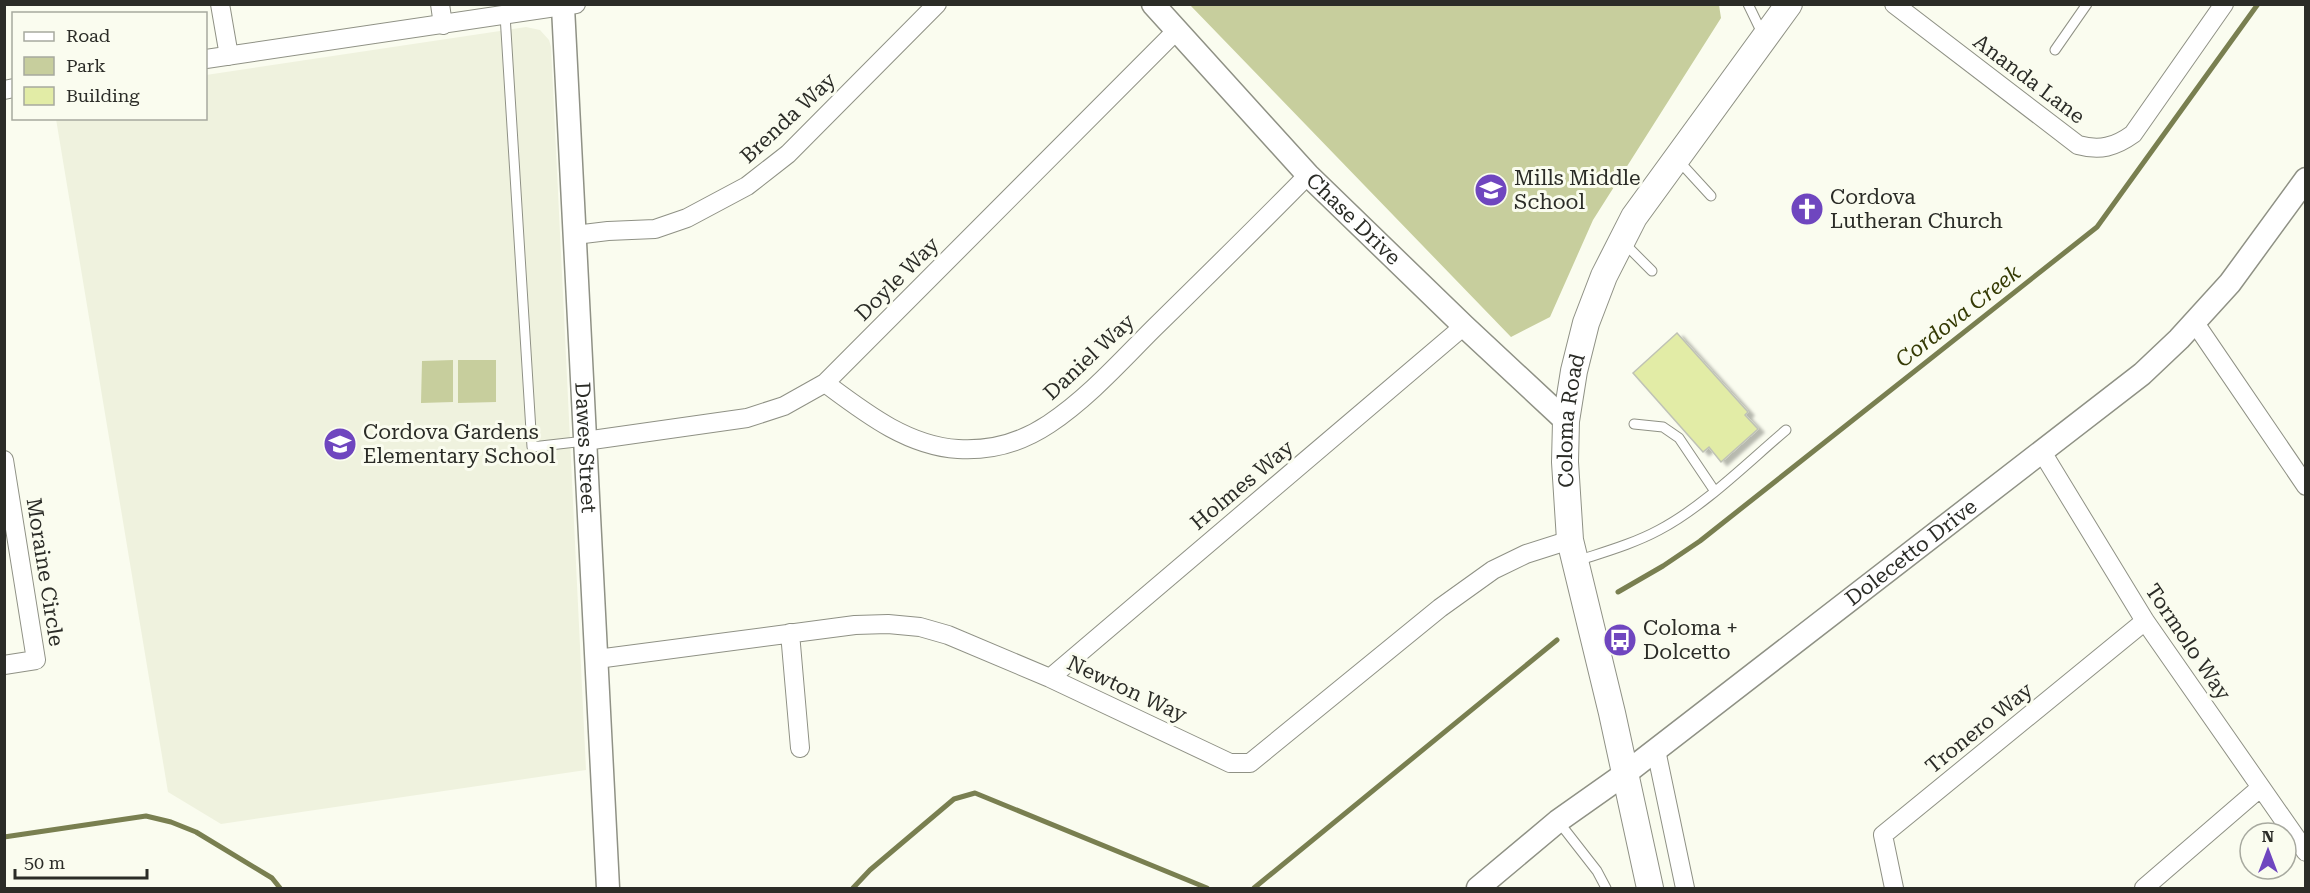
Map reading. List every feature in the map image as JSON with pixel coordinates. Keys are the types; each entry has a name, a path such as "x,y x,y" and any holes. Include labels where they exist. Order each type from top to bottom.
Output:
{"main road":[{"name":"Coloma Road","path":"1650,888 1626,773 1572,551 1566,496 1566,422 1574,371 1586,323 1621,240 1646,199 1789,4"}],"street":[{"path":"220,4 229,56"},
{"path":"440,4 442,25"},
{"name":"Brenda Way","path":"575,235 655,229 687,218 747,186 788,154 937,4"},
{"name":"Chase Drive","path":"1153,4 1308,176 1566,422"},
{"name":"Ananda Lane","path":"1894,4 2078,145 2091,148 2105,148 2120,143 2133,134 2224,4"},
{"path":"207,59 569,6"},
{"name":"Dawes Street","path":"569,6 575,235 608,888"},
{"name":"Doyle Way","path":"585,441 755,416 784,406 825,383 1177,30"},
{"name":"Daniel Way","path":"825,383 900,434 957,449 1007,444 1030,434 1079,403 1308,176"},
{"name":"Dolecetto Drive","path":"1478,888 1558,821 1626,773 2142,374 2195,323 2230,283 2305,182"},
{"path":"2195,323 2306,486"},
{"name":"Holmes Way","path":"1050,678 1464,326"},
{"name":"Tormolo Way","path":"2042,452 2145,621 2306,852"},
{"name":"Moraine Circle","path":"4,460 36,660 4,664"},
{"name":"Newton Way","path":"597,659 855,625 888,624 920,627 948,635 1050,678 1230,764 1250,763 1440,608 1494,570 1526,554 1572,551"},
{"name":"Tronero Way","path":"1894,888 1883,835 2145,621"},
{"path":"790,633 800,748"},
{"path":"1656,750 1685,888"},
{"path":"2144,888 2260,788"}],"lane":[{"path":"1748,4 1764,38"},
{"path":"2055,50 2087,4"},
{"path":"506,15 532,447 585,441"},
{"path":"1676,158 1711,196"},
{"path":"1621,240 1652,271"},
{"path":"1634,424 1663,427 1679,438 1714,490"},
{"path":"1572,551 1629,544 1660,529 1695,506 1786,430"},
{"path":"1558,821 1598,871 1606,888"}],"shaded area":[{"name":"Cordova Gardens Elementary School","path":"526,27 540,30 549,40 586,770 221,824 168,792 56,120 207,120 207,75"}],"green space":[{"name":"Mills Middle School","path":"1190,5 1719,5 1721,18 1593,220 1550,317 1511,337"},
{"path":"453,360 453,402 421,403 422,361"},
{"path":"458,360 496,360 496,402 458,403"}],"building":[{"path":"1677,333 1748,412 1745,415 1758,429 1721,462 1709,447 1703,452 1633,373"}],"waterway":[{"name":"Cordova Creek","path":"1618,592 1700,541 2097,227 2258,4"},
{"path":"1254,888 1557,640"},
{"path":"853,888 870,870 954,799 975,793 1207,888"},
{"path":"4,837 146,816 171,822 196,832 272,878 280,888"}],"place":[{"name":"Mills Middle School","path":"1491,190"},
{"name":"Cordova Lutheran Church","path":"1807,209"},
{"name":"Cordova Gardens Elementary School","path":"340,444"},
{"name":"Coloma + Dolcetto","path":"1620,640"}]}
